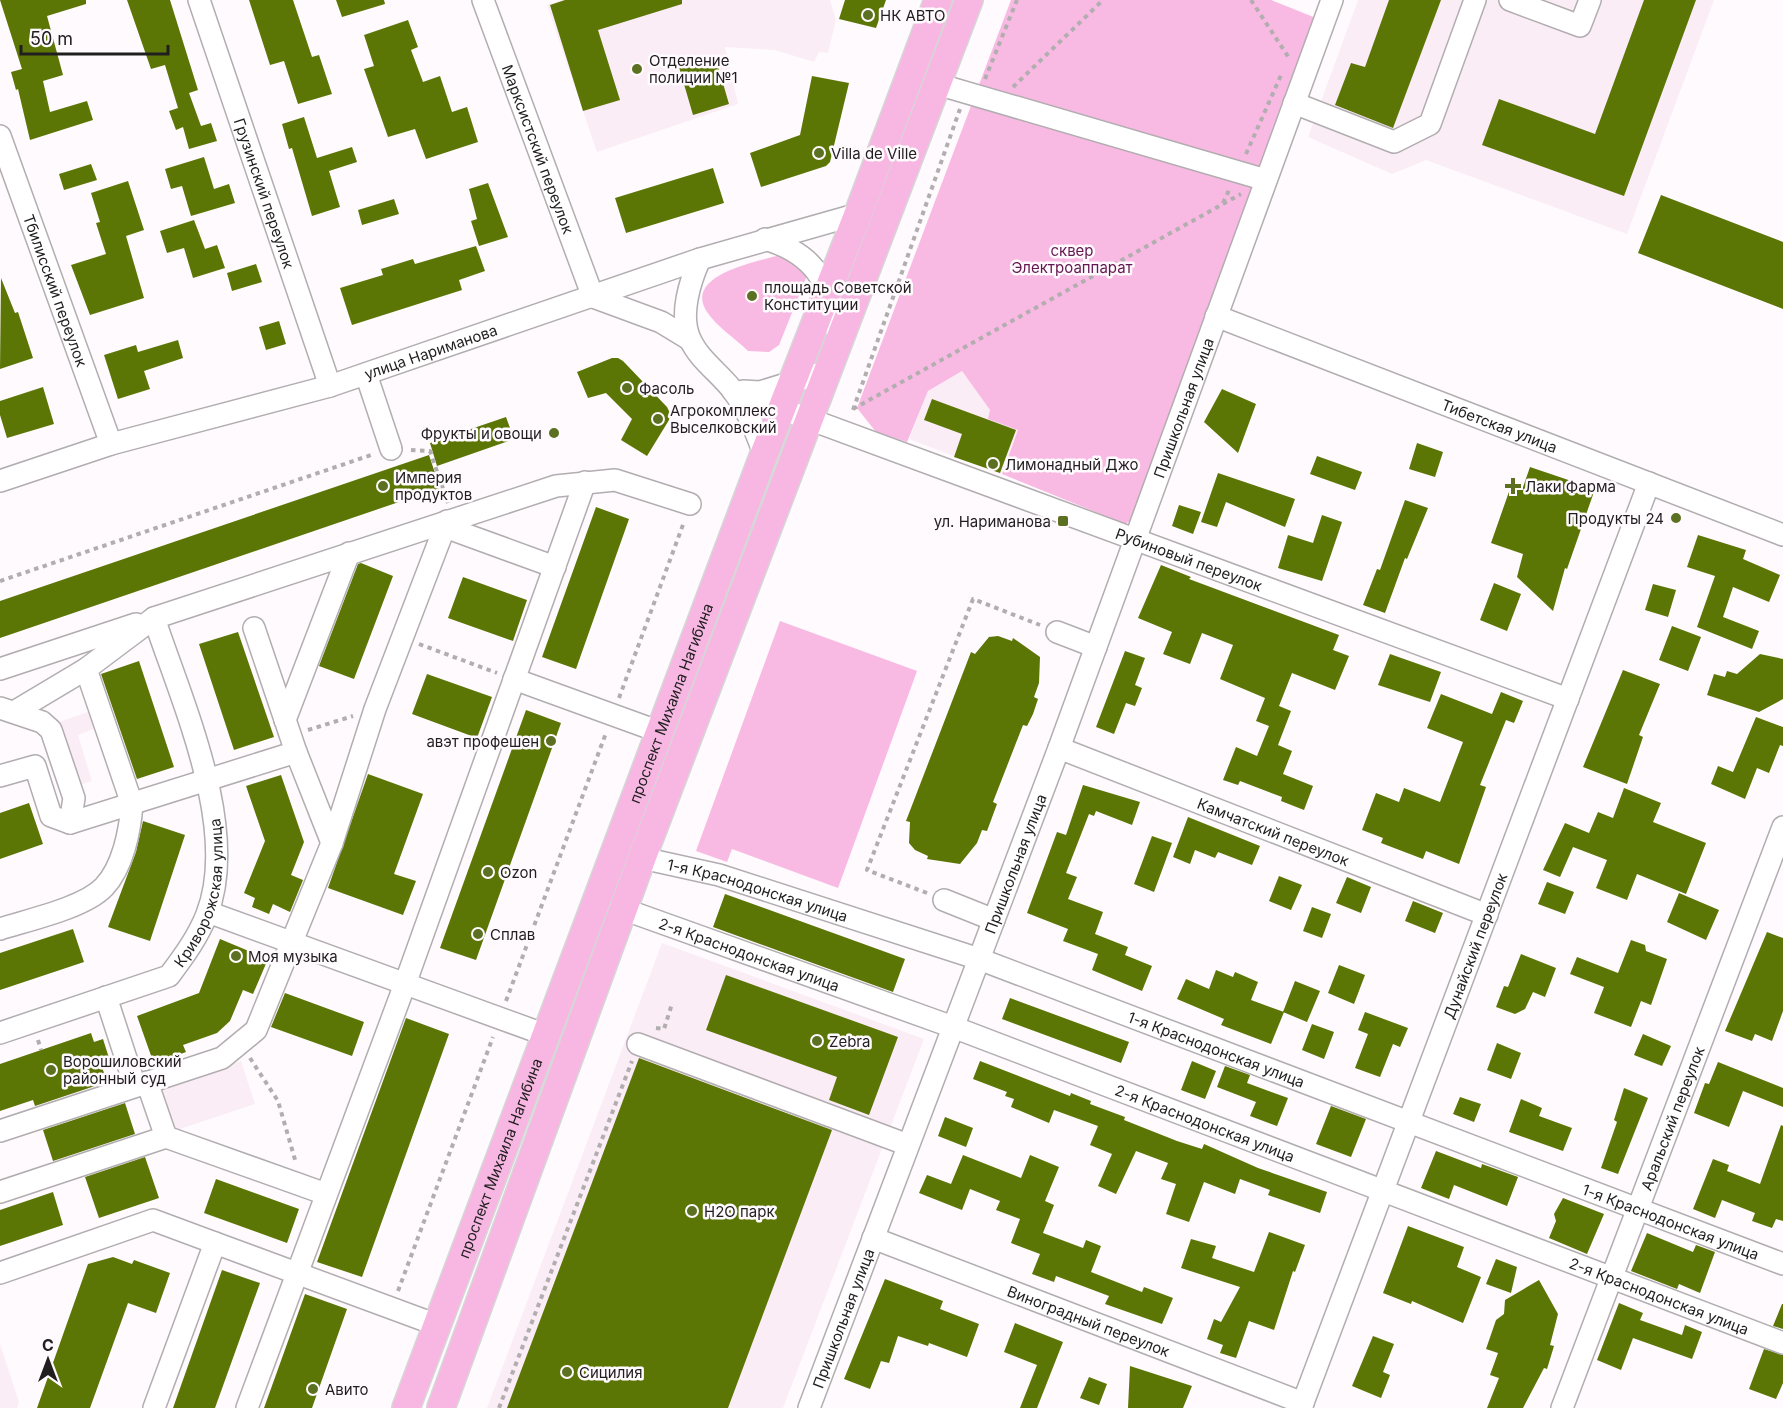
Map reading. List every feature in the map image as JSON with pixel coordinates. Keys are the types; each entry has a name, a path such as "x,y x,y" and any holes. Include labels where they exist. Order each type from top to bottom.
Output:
{"main road":[{"name":"проспект Михаила Нагибина","path":"406,1408 764,454 858,214 938,0"},
{"name":"проспект Михаила Нагибина","path":"441,1408 642,858 969,0"}],"street":[{"name":"Грузинский переулок","path":"199,0 330,386"},
{"name":"Марксистский переулок","path":"483,0 593,297"},
{"name":"Пришкольная улица","path":"809,1408 1059,748 1332,0"},
{"path":"1294,103 1394,142 1430,124 1475,0"},
{"path":"1510,0 1580,27 1590,0"},
{"path":"937,84 1266,180"},
{"name":"Тбилисский переулок","path":"0,136 111,444"},
{"name":"улица Нариманова","path":"0,481 111,444 330,386 700,259 858,214"},
{"path":"765,239 788,246 806,258 819,271 833,306 838,344"},
{"path":"689,339 687,296 700,259"},
{"path":"593,297 661,321 689,339 733,391 747,412 764,454"},
{"name":"Тибетская улица","path":"1216,316 1783,535"},
{"path":"733,391 760,392 828,371"},
{"path":"366,374 391,448"},
{"path":"733,391 809,420"},
{"name":"Рубиновый переулок","path":"809,420 1568,699"},
{"path":"0,669 555,486 615,480 690,504"},
{"path":"247,1408 405,984 585,482"},
{"name":"Дунайский переулок","path":"1302,1405 1649,483"},
{"path":"448,523 555,567"},
{"path":"0,1131 222,1058 241,1045 256,1030 332,843 375,709 448,523"},
{"path":"0,776 35,765 51,816 70,823 207,778 290,736 349,553"},
{"path":"7,710 86,669 154,618"},
{"name":"Криворожская улица","path":"0,1033 169,976 186,953 208,912 217,860 207,778 154,618"},
{"path":"254,628 290,736 332,843"},
{"path":"1057,632 1096,647"},
{"path":"0,929 81,901 103,888 116,869 130,824 132,804 86,669"},
{"path":"514,679 660,732"},
{"path":"7,710 42,722 51,730 74,798 70,823"},
{"name":"Камчатский переулок","path":"1059,748 1487,915"},
{"name":"Аральский переулок","path":"1562,1408 1783,827"},
{"name":"1-я Краснодонская улица","path":"642,858 719,875 979,959 1783,1264"},
{"path":"944,900 994,920"},
{"name":"2-я Краснодонская улица","path":"624,909 953,1028 1783,1343"},
{"path":"208,912 546,1035"},
{"path":"106,997 141,1084 166,1137"},
{"path":"638,1044 908,1145"},
{"path":"0,1192 166,1137 326,1194"},
{"path":"0,1273 153,1220 437,1325"},
{"name":"Виноградный переулок","path":"873,1238 1302,1405"},
{"path":"154,1408 215,1243"}],"path":[{"path":"844,433 981,97 1017,0"},
{"path":"981,97 1103,0"},
{"path":"1223,204 1289,58 1251,0"},
{"path":"853,409 1266,180"},
{"path":"0,581 391,448 430,452 448,523"},
{"path":"391,1308 690,504"},
{"path":"944,900 867,870 973,599 1057,632"},
{"path":"402,638 514,679"},
{"path":"290,736 375,709"},
{"path":"654,1028 664,1029 672,1004"},
{"path":"37,1040 41,1050"},
{"path":"499,1408 638,1044"},
{"path":"241,1045 278,1101 304,1186"}],"shaded area":[{"path":"562,0 830,0 836,20 828,53 819,52 814,62 775,50 725,47 738,104 597,152 547,5"},
{"path":"1358,0 1714,0 1627,234 1426,160 1392,174 1308,137"},
{"path":"962,371 990,410 1018,430 1001,474 909,439 928,391"},
{"path":"91,711 96,728 78,735 92,781 76,786 56,723"},
{"path":"662,943 924,1039 783,1408 487,1408"},
{"path":"241,1061 255,1104 174,1131 159,1088"},
{"path":"0,1344 19,1402 17,1408 0,1408"}],"green space":[{"name":"cквер Электроаппарат","path":"1011,0 1271,0 1321,20 1139,516 1125,524 1002,474 1018,430 988,419 990,410 962,371 928,391 907,442 876,432 857,408"},
{"path":"784,254 806,274 806,278 779,345 769,352 748,351 721,328 707,312 702,299 705,288 727,271"},
{"path":"780,621 917,671 838,888 732,849 727,862 696,851"}],"building":[{"path":"0,0 86,0 86,4 47,16 63,75 43,81 50,112 87,101 93,120 30,140 18,89 16,90 11,72 22,69"},
{"path":"127,0 170,0 198,90 189,93 201,126 211,123 217,141 189,149 183,127 176,130 169,111 178,108 165,65 151,69"},
{"path":"249,0 293,0 312,57 319,55 332,94 298,104 284,61 270,65"},
{"path":"336,0 384,0 385,4 342,17"},
{"path":"565,0 682,0 682,4 598,30 620,100 583,111 550,5"},
{"path":"845,0 886,0 876,28 839,19"},
{"path":"1389,0 1441,0 1393,128 1335,105 1351,63 1365,67"},
{"path":"1644,0 1696,0 1624,196 1482,145 1499,99 1595,134"},
{"path":"408,20 418,47 411,50 423,82 440,76 452,112 467,107 478,142 426,159 415,129 388,137 364,69 374,66 364,35"},
{"path":"715,56 729,104 693,115 679,67"},
{"path":"812,76 849,83 830,162 826,166 761,187 750,153 800,135"},
{"path":"304,117 317,158 352,147 357,162 329,171 340,207 312,216 292,148 289,149 282,124"},
{"path":"204,157 214,189 229,184 235,203 191,216 182,186 171,189 165,169"},
{"path":"91,164 97,180 64,190 59,174"},
{"path":"713,168 724,203 626,233 615,198"},
{"path":"128,181 144,230 126,236 144,298 90,315 71,265 106,254 96,223 100,222 91,193"},
{"path":"488,183 508,237 479,246 471,221 477,219 469,189"},
{"path":"1661,195 1783,242 1783,309 1638,253"},
{"path":"394,199 399,214 362,225 358,210"},
{"path":"194,220 205,249 217,245 225,268 193,278 184,248 167,253 160,231"},
{"path":"476,246 485,271 459,280 462,290 352,325 340,288 383,275 381,269 413,259 415,264"},
{"path":"256,264 262,282 232,291 227,273"},
{"path":"1,278 15,313 18,312 33,358 0,369"},
{"path":"279,321 286,344 266,350 259,327"},
{"path":"178,340 183,358 144,371 150,389 118,399 104,355 136,345 138,352"},
{"path":"612,358 623,361 670,413 669,420 647,456 621,440 632,419 606,393 588,398 577,372"},
{"path":"43,387 54,424 7,438 0,415 0,401"},
{"path":"1222,389 1256,404 1238,453 1204,422"},
{"name":"Лимонадный Джо","path":"932,399 1016,430 1000,473 954,457 962,434 924,420"},
{"path":"506,417 514,439 437,466 430,443"},
{"path":"1417,443 1443,452 1435,477 1409,469"},
{"path":"429,455 440,488 0,638 0,601"},
{"path":"1317,456 1362,472 1355,490 1310,474"},
{"path":"1530,467 1595,489 1567,569 1565,568 1553,611 1517,577 1523,554 1491,543 1511,486 1522,490"},
{"path":"1218,473 1295,499 1285,527 1226,502 1217,527 1201,522"},
{"path":"1405,500 1428,508 1407,559 1405,558 1385,613 1363,605 1377,569 1380,570"},
{"path":"1179,505 1201,512 1193,534 1172,526"},
{"path":"596,507 629,519 576,669 542,657"},
{"path":"1322,515 1342,522 1322,581 1278,568 1288,535 1313,543"},
{"path":"1698,535 1746,550 1743,559 1780,575 1769,602 1733,587 1723,617 1759,631 1752,649 1697,627 1715,576 1687,567"},
{"path":"361,563 393,576 354,679 319,666 358,564"},
{"path":"1161,565 1191,577 1189,579 1339,635 1333,650 1349,656 1335,690 1292,673 1279,706 1291,711 1278,745 1292,751 1283,774 1313,786 1304,810 1281,801 1282,797 1240,781 1238,785 1223,780 1236,747 1257,756 1269,726 1256,721 1265,698 1220,679 1233,645 1202,633 1190,664 1163,654 1172,632 1138,618"},
{"path":"463,577 527,600 513,641 448,618"},
{"path":"1494,583 1521,594 1507,631 1480,620"},
{"path":"1653,584 1676,590 1668,617 1645,610"},
{"path":"1672,626 1701,637 1688,671 1659,660"},
{"path":"238,632 274,737 234,750 199,644"},
{"path":"998,636 1012,641 1013,638 1040,657 1039,683 1034,697 1038,699 1027,726 1023,725 993,802 997,804 987,831 982,830 977,843 960,864 927,859 928,856 915,850 909,843 910,822 906,821 971,652 975,654 989,637"},
{"path":"1125,651 1145,658 1135,685 1142,688 1135,706 1126,703 1114,734 1096,727"},
{"path":"1390,654 1441,672 1430,702 1378,685"},
{"path":"1760,654 1783,659 1783,699 1759,712 1707,695 1714,674 1725,677 1727,671 1737,674"},
{"path":"139,661 174,767 137,779 101,674"},
{"path":"1623,670 1660,684 1639,735 1643,737 1627,784 1583,767"},
{"path":"427,674 492,697 477,738 412,714"},
{"path":"1501,692 1523,701 1514,723 1506,720 1480,785 1486,787 1459,864 1426,851 1423,859 1381,843 1383,838 1362,830 1376,793 1399,802 1404,788 1440,802 1463,742 1427,728 1441,694 1492,714"},
{"path":"526,710 561,723 476,960 440,948"},
{"path":"1756,717 1783,727 1783,746 1780,745 1769,773 1757,768 1745,799 1711,784 1718,766 1733,772"},
{"path":"368,774 423,794 394,874 416,881 403,915 328,888"},
{"path":"281,775 304,842 291,875 303,880 290,912 273,904 269,914 252,907 255,898 244,893 265,841 246,786"},
{"path":"1083,785 1140,802 1132,825 1096,811 1094,816 1089,814 1066,873 1077,877 1068,899 1103,912 1095,934 1128,947 1125,955 1152,966 1142,991 1092,970 1098,954 1063,941 1068,929 1027,913 1057,832 1066,835"},
{"path":"1624,788 1661,803 1653,822 1706,843 1686,894 1637,874 1627,900 1596,888 1607,860 1573,847 1560,877 1543,870 1565,823 1589,833 1598,812 1613,818"},
{"path":"29,803 43,844 0,859 0,813"},
{"path":"1188,817 1260,846 1252,865 1218,852 1215,858 1195,850 1190,864 1173,857"},
{"path":"143,821 185,835 150,941 108,927 136,852"},
{"path":"1152,836 1172,843 1154,892 1134,884"},
{"path":"1279,876 1302,885 1291,910 1269,901"},
{"path":"1347,877 1371,887 1361,913 1336,903"},
{"path":"1547,882 1574,892 1565,914 1538,904"},
{"path":"1679,893 1719,910 1706,940 1667,922"},
{"path":"725,894 905,959 893,992 713,927"},
{"path":"1413,901 1443,913 1435,933 1405,921"},
{"path":"1312,907 1331,914 1322,938 1303,931"},
{"path":"73,929 84,962 0,990 0,953"},
{"path":"1767,932 1783,938 1783,1011 1772,1041 1755,1034 1752,1041 1725,1031"},
{"path":"220,939 268,959 253,994 243,990 230,1021 217,1033 183,1045 186,1052 154,1064 137,1016 199,993"},
{"path":"1631,940 1645,945 1646,951 1667,959 1651,1005 1641,1001 1631,1027 1594,1013 1604,987 1570,974 1577,957 1618,973"},
{"path":"1521,954 1556,968 1545,997 1533,992 1525,1009 1515,1014 1496,1007 1504,986 1508,987"},
{"path":"1339,965 1365,975 1354,1004 1328,993"},
{"path":"1216,970 1233,977 1235,972 1258,982 1251,1000 1284,1012 1271,1044 1221,1025 1224,1019 1177,999 1186,979 1209,989"},
{"name":"Zebra","path":"726,975 898,1037 869,1115 829,1100 837,1077 706,1030"},
{"path":"1295,981 1320,991 1307,1022 1283,1012"},
{"path":"285,993 364,1022 352,1056 271,1027"},
{"path":"1010,998 1129,1042 1121,1063 1002,1019"},
{"path":"1365,1012 1408,1028 1400,1047 1393,1044 1380,1077 1355,1068 1368,1034 1358,1030"},
{"path":"406,1018 449,1034 362,1277 317,1262"},
{"path":"1312,1024 1334,1032 1324,1059 1302,1050"},
{"name":"Ворошиловский районный суд","path":"91,1033 94,1042 103,1039 110,1061 101,1064 107,1082 35,1106 33,1100 0,1111 0,1064"},
{"path":"1643,1034 1671,1046 1662,1066 1634,1055"},
{"path":"1497,1043 1521,1053 1511,1079 1487,1070"},
{"name":"H2O парк","path":"639,1058 832,1130 728,1408 507,1408"},
{"path":"980,1061 1070,1096 1071,1093 1091,1101 1090,1104 1125,1117 1124,1120 1177,1141 1202,1149 1204,1144 1258,1168 1327,1192 1320,1213 1268,1195 1270,1190 1240,1179 1235,1194 1204,1182 1189,1222 1166,1214 1176,1184 1161,1179 1168,1163 1136,1151 1116,1194 1098,1186 1112,1154 1090,1145 1098,1126 1054,1110 1049,1123 1011,1107 1014,1099 1005,1096 1007,1092 973,1079"},
{"path":"1192,1061 1216,1071 1205,1099 1181,1090"},
{"path":"1718,1062 1783,1088 1783,1107 1743,1091 1729,1127 1694,1113 1705,1083 1709,1084"},
{"path":"1225,1066 1250,1075 1247,1083 1288,1098 1277,1126 1250,1116 1256,1102 1217,1087"},
{"path":"1624,1088 1648,1098 1618,1174 1601,1168 1617,1122 1614,1120"},
{"path":"1460,1097 1481,1104 1474,1122 1453,1114"},
{"path":"1521,1099 1542,1108 1539,1116 1572,1128 1563,1151 1509,1132"},
{"path":"125,1103 135,1134 53,1161 43,1130"},
{"path":"1331,1106 1366,1119 1351,1157 1316,1144"},
{"path":"945,1117 973,1128 966,1147 938,1136"},
{"path":"1781,1125 1783,1126 1783,1221 1776,1219 1772,1228 1752,1221 1755,1213 1722,1200 1715,1218 1693,1209 1713,1159 1729,1165 1727,1171 1760,1184"},
{"path":"1436,1151 1481,1168 1482,1164 1518,1177 1507,1206 1454,1185 1449,1199 1421,1188"},
{"path":"963,1155 1021,1178 1030,1155 1059,1167 1045,1201 1054,1205 1043,1233 1083,1248 1086,1240 1101,1246 1091,1272 1142,1292 1144,1287 1173,1298 1162,1324 1105,1304 1109,1296 1056,1276 1054,1282 1032,1274 1040,1254 1011,1243 1020,1219 996,1210 1000,1201 970,1189 962,1210 919,1193 927,1175 951,1184"},
{"path":"145,1157 159,1198 99,1218 85,1177"},
{"path":"216,1179 299,1209 287,1243 204,1213"},
{"path":"53,1192 63,1225 0,1246 0,1210"},
{"path":"1563,1198 1604,1214 1587,1254 1549,1238 1556,1221 1554,1214"},
{"path":"1408,1226 1464,1247 1457,1267 1481,1277 1463,1323 1412,1301 1411,1304 1383,1293"},
{"path":"1269,1232 1305,1245 1295,1272 1293,1271 1274,1330 1249,1321 1236,1358 1220,1353 1223,1345 1207,1339 1214,1319 1221,1322 1240,1287 1181,1268 1191,1239 1216,1246 1212,1258 1254,1272"},
{"path":"1647,1233 1693,1252 1696,1245 1715,1252 1700,1293 1679,1284 1677,1289 1631,1271"},
{"path":"113,1257 132,1264 134,1260 170,1273 156,1313 128,1303 90,1408 37,1408 88,1264"},
{"path":"1496,1259 1517,1267 1511,1293 1486,1284"},
{"path":"222,1270 260,1283 215,1408 173,1408"},
{"path":"885,1279 943,1301 940,1309 979,1324 967,1357 929,1343 928,1346 898,1336 889,1363 881,1361 870,1389 844,1379"},
{"path":"1539,1280 1558,1314 1550,1345 1554,1346 1547,1369 1544,1368 1523,1408 1487,1408 1499,1378 1490,1375 1498,1353 1486,1349 1496,1320 1504,1314 1505,1300"},
{"path":"305,1294 347,1309 312,1408 264,1408"},
{"path":"1619,1303 1643,1313 1640,1320 1682,1335 1685,1325 1702,1332 1692,1359 1633,1338 1621,1370 1597,1360"},
{"path":"1783,1304 1783,1329 1773,1326"},
{"path":"1015,1323 1063,1342 1037,1408 1020,1408 1037,1365 1004,1352"},
{"path":"1373,1336 1394,1344 1383,1372 1390,1375 1381,1398 1352,1386"},
{"path":"1764,1349 1783,1355 1783,1383 1776,1399 1749,1389"},
{"path":"1130,1366 1192,1386 1183,1408 1128,1408"},
{"path":"1089,1377 1107,1384 1099,1405 1080,1398"}],"place":[{"name":"НК АВТО","path":"868,15"},
{"name":"Отделение полиции №1","path":"637,69"},
{"name":"Villa de Ville","path":"819,153"},
{"name":"площадь Советской Конституции","path":"752,296"},
{"name":"Фасоль","path":"627,388"},
{"name":"Агрокомплекс Выселковский","path":"658,419"},
{"name":"Фрукты и овощи","path":"554,433"},
{"name":"Лимонадный Джо","path":"993,464"},
{"name":"Империя продуктов","path":"383,486"},
{"name":"Лаки Фарма","path":"1513,486"},
{"name":"Продукты 24","path":"1676,518"},
{"name":"ул. Нариманова","path":"1063,521"},
{"name":"авэт профешен","path":"551,741"},
{"name":"Ozon","path":"488,872"},
{"name":"Сплав","path":"478,934"},
{"name":"Моя музыка","path":"236,956"},
{"name":"Zebra","path":"817,1041"},
{"name":"Ворошиловский районный суд","path":"51,1070"},
{"name":"H2O парк","path":"692,1211"},
{"name":"Сицилия","path":"567,1372"},
{"name":"Авито","path":"313,1389"}]}
